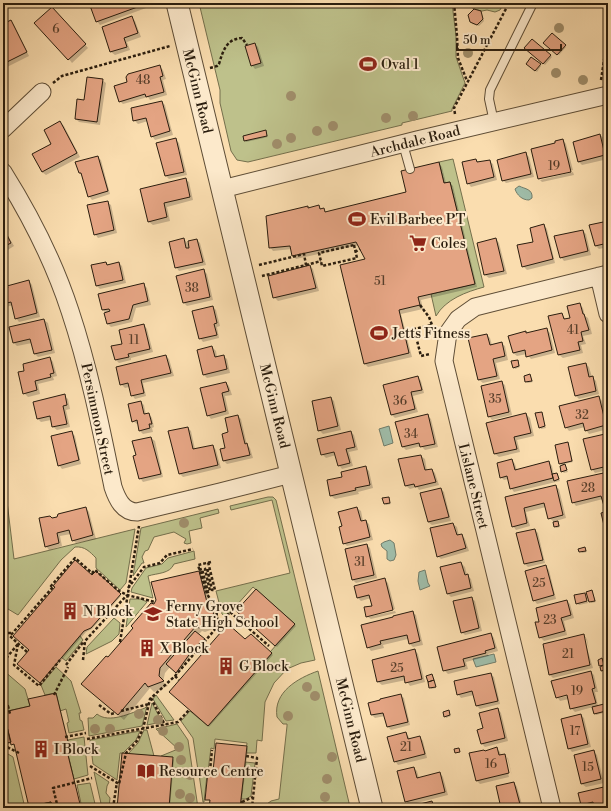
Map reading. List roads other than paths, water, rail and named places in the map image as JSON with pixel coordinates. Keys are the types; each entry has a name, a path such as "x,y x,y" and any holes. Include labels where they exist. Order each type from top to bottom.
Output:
{"street":[{"name":"McGinn Road","path":"177,3 372,808"},
{"name":"Archdale Road","path":"222,189 494,122 604,87"},
{"path":"3,129 42,92"},
{"name":"Persimmon Street","path":"3,172 41,240 57,275 70,310 93,393 112,487 120,504 127,510 137,512 291,474"},
{"path":"604,275 608,314"},
{"name":"Lislane Street","path":"552,808 444,360 448,333 458,319 475,307 604,275"}],"lane":[{"path":"494,122 489,99 490,90 533,3"},
{"path":"403,144 410,170"}],"place":[{"name":"Oval 1","path":"368,64"},
{"name":"Evil Barbee PT","path":"357,219"},
{"name":"Coles","path":"418,243"},
{"name":"Jetts Fitness","path":"379,333"},
{"name":"N Block","path":"70,611"},
{"name":"Ferny Grove State High School","path":"153,614"},
{"name":"X Block","path":"147,648"},
{"name":"G Block","path":"226,666"},
{"name":"I Block","path":"41,749"},
{"name":"Resource Centre","path":"146,771"}]}
